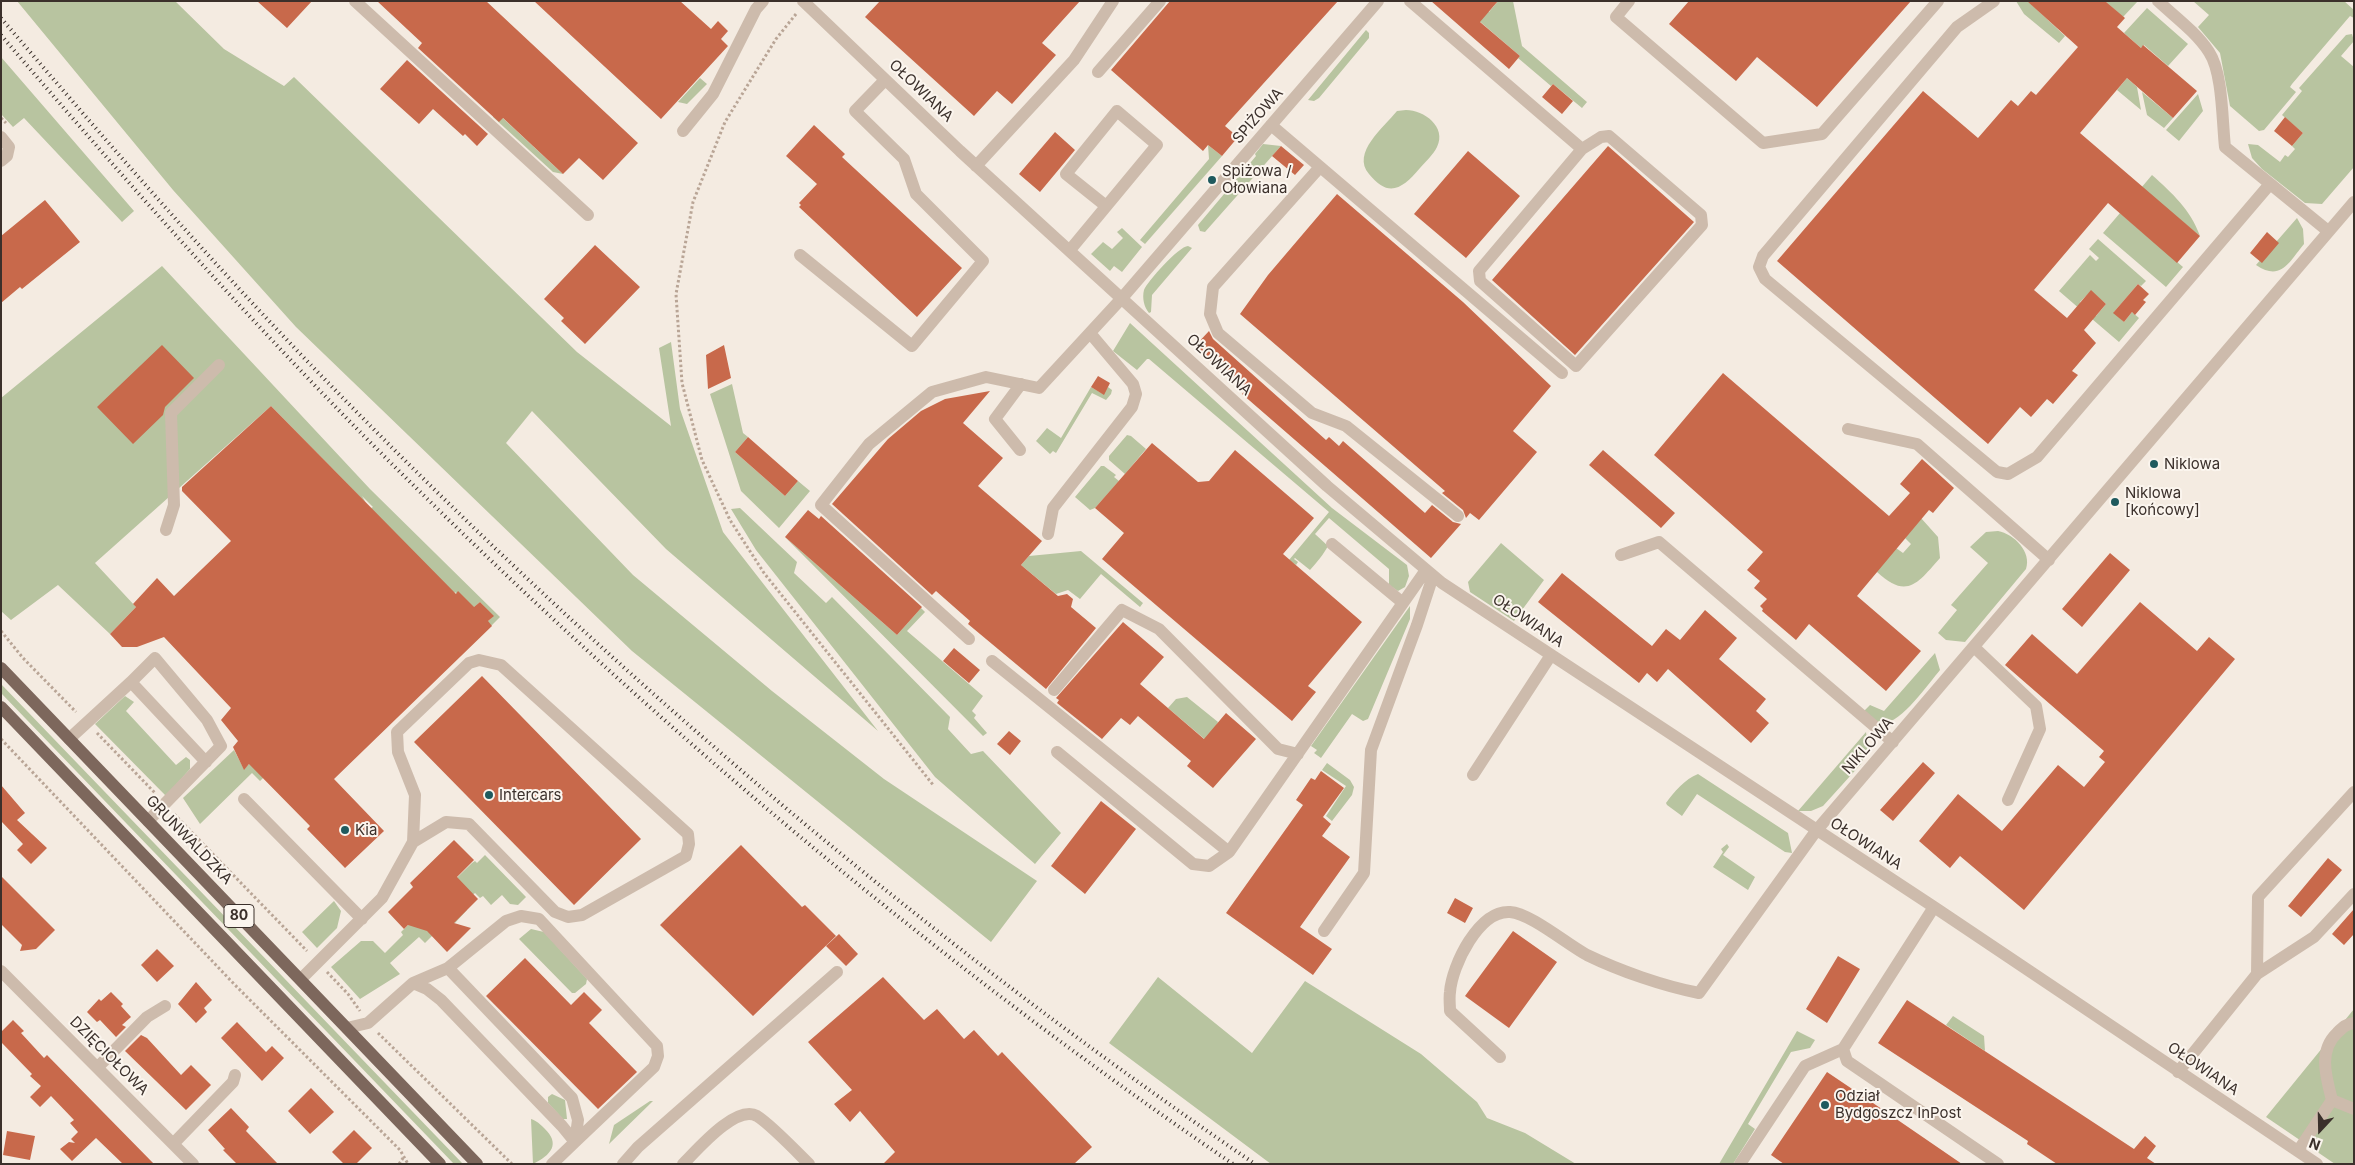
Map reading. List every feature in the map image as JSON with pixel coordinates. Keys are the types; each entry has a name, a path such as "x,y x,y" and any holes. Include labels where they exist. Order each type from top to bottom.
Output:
{"main road":[{"name":"GRUNWALDZKA","path":"1,668 477,1164"},
{"name":"80","path":"1,707 440,1164"}],"street":[{"path":"355,1 588,215"},
{"path":"684,131 713,94 756,9 763,1"},
{"path":"976,166 1074,60 1113,1"},
{"path":"1098,72 1160,1"},
{"name":"SPIŻOWA","path":"1021,384 1039,388 1122,298 1378,1"},
{"path":"1410,1 1582,149"},
{"path":"1629,1 1616,17 1762,143 1822,134 1938,1"},
{"path":"1994,1 1957,27 1763,256 1759,267 1765,279 1997,472 2008,474 2037,456 2270,184"},
{"path":"2158,1 2200,40 2211,54 2218,77 2225,147 2328,231"},
{"name":"OŁOWIANA","path":"804,2 976,166 1327,486 1429,573 1816,832 1934,907 2317,1164"},
{"path":"800,255 912,346 983,260 916,194 904,159 855,111 885,80"},
{"path":"1070,250 1157,145 1117,111 1066,174 1106,206"},
{"path":"1271,125 1562,373"},
{"path":"1609,136 1701,215 1702,225 1576,366 1480,281 1479,271 1582,149 1601,137 1609,136"},
{"path":"1,137 9,146 7,156 1,161"},
{"path":"1320,167 1214,287 1210,314 1218,333 1312,413 1346,426 1458,516"},
{"name":"NIKLOWA","path":"1500,1057 1450,1011 1450,991 1455,971 1468,941 1490,918 1510,912 1533,921 1587,955 1671,988 1699,993 1816,832 2354,202"},
{"path":"1048,534 1053,508 1132,407 1136,394 1133,384 1090,333"},
{"path":"166,530 174,505 171,413 219,365"},
{"path":"969,639 821,505 869,444 932,392 986,378 1021,384 995,419 1020,450"},
{"path":"1848,429 1917,444 2048,560"},
{"path":"1621,555 1659,542 1893,742"},
{"path":"1332,544 1403,603"},
{"path":"1057,752 1193,864 1210,866 1229,852 1403,603 1429,573"},
{"path":"1324,931 1364,873 1371,750 1417,625 1429,573"},
{"path":"1054,690 1122,610 1159,628 1278,749 1298,754"},
{"path":"1974,647 2036,706 2040,729 2008,800"},
{"path":"70,739 159,654 207,720 221,746 148,821"},
{"path":"1473,775 1551,656"},
{"path":"300,979 382,898 413,842 415,795 398,752 397,732 469,664 479,660 501,665 688,834 689,844 686,856 582,914 568,917 555,912 469,824 446,822 413,842"},
{"path":"992,661 1229,852"},
{"path":"130,682 206,762"},
{"path":"2257,974 2258,897 2354,792"},
{"path":"244,800 362,919"},
{"path":"2178,1072 2257,974 2314,937 2354,894"},
{"path":"1740,1164 1805,1066 1843,1049 1934,907"},
{"path":"347,1028 368,1023 413,983 448,968 506,921 521,916 539,919 656,1046 658,1056 654,1067 552,1164"},
{"path":"448,968 572,1098 578,1120 575,1142"},
{"name":"DZIĘCIOŁOWA","path":"1,971 193,1164"},
{"path":"623,1164 638,1147 837,972"},
{"path":"413,983 427,989 441,1000 562,1126 575,1142"},
{"path":"98,1067 147,1017 165,1006"},
{"path":"2298,1151 2332,1100 2325,1074 2326,1049 2333,1037 2347,1024 2354,1023"},
{"path":"1843,1049 1847,1061 1998,1164"},
{"path":"173,1144 233,1082 235,1075"},
{"path":"2332,1100 2354,1109"},
{"path":"683,1164 725,1124 742,1114 756,1116 809,1164"}],"path":[{"path":"804,2 776,39 725,122 693,202 676,294 682,383 702,460 730,520 764,572 934,786"},
{"path":"1,631 22,658 87,722 348,994 368,1023 512,1164"},
{"path":"1,740 234,984 400,1150 408,1164"},
{"path":"399,1164 403,1158"}],"green space":[{"path":"17,1 175,1 224,49 284,86 294,77 577,352 671,426 659,348 671,342 680,409 723,532 878,731 666,549 532,411 506,443 633,575 772,691 884,779 1037,881 991,942 632,651 296,327 173,190"},
{"path":"1456,1 1489,12 1498,1 1513,1 1522,46 1587,102 1582,108 1553,84 1551,86 1518,58 1520,56"},
{"path":"2016,1 2034,1 2032,5 2065,36 2059,43 2024,14"},
{"path":"2105,1 2138,1 2123,17"},
{"path":"2193,1 2344,1 2354,10 2354,18 2350,16 2292,84 2290,87 2296,92 2264,130 2259,131 2230,106 2220,53 2198,27 2209,15"},
{"path":"2147,8 2188,44 2168,66 2144,45 2141,48 2124,33"},
{"path":"1366,30 1369,33 1369,38 1319,98 1314,101 1308,100"},
{"path":"2352,34 2354,41 2341,56 2354,67 2354,167 2322,204 2305,203 2262,169 2252,158 2248,144 2258,145 2280,162 2285,155 2288,157 2295,149 2292,146 2303,133 2282,115 2302,91 2299,88 2346,35"},
{"path":"1,57 134,211 122,222 24,118 13,127 1,114"},
{"path":"700,78 707,84 687,104 678,102"},
{"path":"2127,78 2137,87 2141,110 2117,90"},
{"path":"2142,92 2173,118 2164,128 2147,115"},
{"path":"2198,94 2203,111 2179,141 2166,130"},
{"path":"493,109 563,174 553,172 493,117"},
{"path":"1406,110 1420,113 1432,121 1439,133 1439,140 1434,153 1408,181 1396,188 1389,188 1376,182 1369,174 1364,158 1371,141 1378,132 1397,111"},
{"path":"1263,144 1281,146 1205,232 1200,231 1198,225 1256,156 1255,154"},
{"path":"1208,145 1222,156 1145,244 1140,240 1209,159"},
{"path":"2152,175 2174,195 2186,210 2200,236 2141,188"},
{"path":"2120,213 2183,267 2166,287 2103,233"},
{"path":"2297,218 2303,229 2304,244 2289,263 2278,271 2265,270 2256,265"},
{"path":"1122,228 1142,247 1122,272 1114,266 1110,271 1091,254 1103,242 1112,249 1123,238 1117,232"},
{"path":"2098,239 2146,281 2141,286 2138,284 2114,312 2124,322 2132,312 2139,318 2119,342 2085,313 2088,310 2096,316 2106,304 2091,291 2080,302 2084,307 2081,310 2059,291 2090,255 2096,261 2099,258 2089,249"},
{"path":"1188,246 1192,248 1152,295 1151,312 1149,313 1143,299 1146,286 1171,258"},
{"path":"162,266 370,489 500,617 490,627 486,623 493,616 480,602 472,609 455,592 260,781 252,773 200,824 183,798 234,750 244,769 398,618 371,508 373,507 362,496 366,503 271,406 95,563 136,607 110,634 58,585 11,620 1,611 1,398"},
{"path":"1130,323 1332,508 1407,565 1409,576 1405,587 1398,591 1389,585 1389,569 1329,518 1315,534 1328,546 1310,570 1295,558 1298,562 1296,565 1289,560 1329,512 1149,359 1137,370 1113,351"},
{"path":"732,384 743,433 748,437 735,452 785,496 798,481 810,491 779,528 741,491 710,394"},
{"path":"1091,387 1103,394 1108,387 1112,390 1106,400 1092,393 1056,453 1053,451 1050,454 1036,441 1047,428 1061,438"},
{"path":"1127,435 1131,436 1146,449 1125,474 1109,460 1109,456"},
{"path":"1101,466 1104,466 1116,475 1114,477 1119,481 1095,508 1090,510 1075,497"},
{"path":"740,508 797,562 794,573 826,603 832,597 950,717 948,729 971,754 983,751 1061,833 1035,864 935,777 756,550 731,509"},
{"path":"1921,518 1938,537 1940,558 1925,575 1912,585 1896,585 1887,580 1877,570 1896,548 1903,553 1911,544 1905,538"},
{"path":"1998,531 2010,536 2024,550 2027,563 2026,569 1965,642 1946,640 1938,633 1957,610 1951,605 1988,563 1970,547 1986,532"},
{"path":"785,537 897,635 921,608 925,612 907,631 983,696 972,711 976,715 974,718 987,733 983,736"},
{"path":"1501,543 1544,580 1514,621 1470,592 1468,582"},
{"path":"1081,551 1143,603 1140,607 1101,574 1080,599 1068,590 1056,594 1021,565 1029,556"},
{"path":"1410,606 1410,619 1368,719 1363,721 1352,714 1321,758 1314,753 1317,750 1311,746"},
{"path":"1935,653 1940,670 1904,712 1887,723 1880,723 1864,711 1870,705 1884,711"},
{"path":"1,684 463,1164 454,1164 1,693"},
{"path":"125,696 134,702 126,711 176,765 186,757 190,760 190,769 166,796 95,724"},
{"path":"1187,697 1218,722 1208,742 1168,708 1176,699"},
{"path":"1866,732 1868,747 1861,764 1823,806 1811,811 1798,811"},
{"path":"1327,763 1350,780 1354,787 1352,795 1332,821 1326,816 1346,786 1322,770"},
{"path":"1698,774 1788,833 1792,853 1785,852 1697,794 1682,816 1667,805 1666,803 1680,786"},
{"path":"1727,844 1729,847 1723,855 1755,877 1748,890 1713,867 1723,852 1721,849"},
{"path":"485,855 526,897 518,905 510,904 502,895 491,905 483,896 480,898 475,893 462,905 467,910 455,923 447,921 425,943 419,937 390,963 400,974 360,999 331,967 361,941 373,941 385,953 403,935 401,932 472,863 475,861 477,863"},
{"path":"334,901 341,911 337,928 317,948 302,932"},
{"path":"531,929 544,932 587,979 586,984 575,993 572,993 519,939"},
{"path":"1158,977 1252,1053 1305,981 1421,1054 1477,1102 1487,1118 1525,1133 1576,1164 1271,1164 1109,1043"},
{"path":"2354,1009 2354,1164 2335,1164 2266,1117"},
{"path":"1953,1016 1984,1036 1985,1051 1946,1025"},
{"path":"1797,1031 1815,1040 1810,1048 1791,1052 1748,1124 1755,1129 1733,1164 1719,1164"},
{"path":"552,1094 565,1100 567,1119 563,1119 548,1103 548,1097"},
{"path":"650,1101 653,1101 609,1144 614,1125"},
{"path":"531,1119 540,1124 549,1134 553,1144 552,1149 545,1157 533,1164"}],"building":[{"path":"257,1 312,1 287,28"},
{"path":"377,1 486,1 638,143 603,180 579,158 563,174 503,118 499,122 418,48 422,43"},
{"path":"534,1 680,1 711,29 718,21 728,31 721,39 728,46 661,119"},
{"path":"880,1 1080,1 1042,43 1056,55 1012,104 997,91 974,116 865,17"},
{"path":"1170,1 1338,1 1225,126 1238,137 1222,156 1208,145 1203,151 1111,70"},
{"path":"1431,1 1498,1 1480,22 1520,56 1509,69"},
{"path":"1689,1 1911,1 1817,107 1757,57 1736,81 1669,24"},
{"path":"2027,1 2105,1 2125,18 2117,27 2141,48 2143,45 2197,91 2173,118 2127,78 2080,133 2200,236 2177,263 2108,203 2034,290 2067,318 2091,290 2106,304 2084,330 2096,343 2072,371 2078,375 2053,404 2047,399 2031,417 2020,407 1988,444 1777,261 1923,91 1978,138 2011,100 2018,106 2031,91 2036,95 2078,47"},
{"path":"407,60 488,134 477,146 433,109 419,124 380,89"},
{"path":"1553,84 1573,101 1562,114 1542,97"},
{"path":"2285,117 2303,133 2292,146 2274,131"},
{"path":"814,125 845,154 842,157 962,268 917,317 799,207 801,205 799,203 817,184 786,156"},
{"path":"1055,132 1075,150 1040,192 1019,174"},
{"path":"1281,146 1304,165 1295,175 1272,156"},
{"path":"1608,146 1694,222 1575,355 1492,280"},
{"path":"1468,151 1520,196 1466,258 1414,214"},
{"path":"1337,194 1463,302 1551,386 1513,431 1537,452 1479,520 1470,513 1466,518 1463,510 1442,493 1445,491 1240,314 1268,275"},
{"path":"45,200 80,242 22,289 20,287 1,303 1,236"},
{"path":"2267,232 2279,243 2262,263 2250,253"},
{"path":"595,245 640,287 585,344 561,321 564,318 544,299"},
{"path":"2138,284 2149,294 2143,300 2146,302 2135,315 2132,312 2124,322 2113,313"},
{"path":"1209,331 1213,339 1326,440 1329,437 1339,446 1343,441 1425,513 1432,505 1453,522 1461,524 1431,558 1242,394 1244,392 1195,346"},
{"path":"162,345 194,378 165,407 163,415 133,444 97,407"},
{"path":"724,345 731,378 708,389 706,355"},
{"path":"1723,373 1889,516 1910,493 1900,484 1922,459 1954,488 1933,513 1929,510 1857,596 1921,651 1886,691 1809,624 1796,640 1762,611 1763,609 1760,606 1767,599 1754,588 1760,581 1747,570 1763,552 1654,455"},
{"path":"1098,376 1110,383 1104,395 1091,387"},
{"path":"990,391 963,423 1003,458 978,486 1042,541 1021,565 1058,596 1067,594 1073,599 1071,607 1096,628 1046,689 968,624 970,621 936,591 932,595 832,504 888,439 921,411 945,399"},
{"path":"271,406 456,594 458,591 474,607 480,602 494,616 488,621 492,626 334,779 384,831 345,868 307,829 310,826 249,764 244,770 233,747 238,741 221,720 231,708 164,637 137,647 122,647 110,634 136,607 133,604 157,578 174,596 231,541 182,491 182,487"},
{"path":"748,437 798,481 785,496 735,452"},
{"path":"1152,443 1198,482 1209,481 1235,450 1314,518 1283,554 1362,622 1308,686 1316,692 1292,721 1102,559 1124,533 1095,508"},
{"path":"1603,450 1675,513 1661,528 1589,465"},
{"path":"808,510 819,519 821,516 922,607 897,635 785,537"},
{"path":"2110,553 2130,570 2082,627 2062,609"},
{"path":"1562,573 1652,646 1666,629 1680,640 1705,610 1737,638 1719,659 1766,699 1756,711 1769,723 1751,743 1668,669 1657,682 1647,673 1639,683 1538,602"},
{"path":"2140,602 2197,651 2209,637 2235,659 2024,910 1960,856 1950,868 1919,841 1958,794 2002,831 2058,765 2084,787 2105,762 2099,757 2104,751 2005,665 2032,634 2077,674"},
{"path":"1123,622 1164,657 1140,684 1204,739 1226,713 1256,739 1213,788 1187,766 1191,761 1138,716 1130,725 1121,718 1102,739 1057,703 1059,700 1056,698"},
{"path":"954,648 980,670 969,683 943,661"},
{"path":"482,676 641,839 574,905 414,742"},
{"path":"1009,731 1021,741 1010,755 997,744"},
{"path":"1923,762 1935,773 1893,821 1880,810"},
{"path":"1321,771 1344,788 1323,817 1331,824 1322,836 1350,857 1300,927 1332,949 1313,975 1226,913 1303,805 1296,800 1311,778 1315,780"},
{"path":"1,785 25,813 17,820 47,848 31,864 17,850 23,844 1,821"},
{"path":"1101,801 1136,829 1085,894 1051,866"},
{"path":"454,840 474,860 457,877 478,899 454,923 471,928 447,952 427,931 408,925 404,929 388,912 413,887 410,883"},
{"path":"741,845 802,907 805,905 836,936 753,1016 660,925"},
{"path":"2328,858 2342,870 2301,917 2288,906"},
{"path":"1,876 55,930 36,949 20,951 22,945 1,924"},
{"path":"1455,898 1473,908 1465,923 1447,913"},
{"path":"2354,909 2354,934 2344,945 2332,934"},
{"path":"1513,931 1557,962 1509,1028 1465,996"},
{"path":"839,934 858,954 846,966 826,946"},
{"path":"157,949 174,966 157,982 141,965"},
{"path":"1838,956 1860,969 1827,1023 1806,1009"},
{"path":"525,958 571,1005 584,992 602,1010 589,1023 637,1072 598,1109 486,996"},
{"path":"883,977 924,1020 937,1009 964,1039 974,1030 998,1056 1002,1052 1092,1147 1074,1164 883,1164 895,1152 860,1111 850,1122 834,1104 852,1090 808,1042"},
{"path":"196,982 212,1000 204,1008 207,1012 196,1023 178,1004"},
{"path":"111,992 123,1004 121,1006 131,1017 122,1025 126,1027 116,1037 100,1020 97,1022 87,1012 99,999 101,1001"},
{"path":"1907,1000 2134,1149 2145,1136 2156,1146 2147,1158 2156,1164 2057,1164 2027,1144 2028,1141 1878,1043"},
{"path":"13,1020 24,1031 21,1033 44,1058 47,1055 154,1164 123,1164 96,1138 72,1161 60,1149 69,1142 75,1143 71,1139 78,1132 70,1123 74,1120 51,1096 40,1107 30,1097 41,1086 1,1042 1,1032"},
{"path":"237,1022 266,1052 272,1046 284,1058 262,1081 221,1038"},
{"path":"141,1035 147,1038 181,1075 191,1065 211,1085 186,1110 125,1051"},
{"path":"1827,1072 1962,1164 1784,1164 1771,1155"},
{"path":"311,1088 334,1112 310,1134 288,1111"},
{"path":"231,1108 249,1127 246,1131 278,1164 237,1164 223,1150 225,1149 208,1130"},
{"path":"354,1130 372,1148 356,1164 344,1164 332,1152"},
{"path":"7,1131 35,1136 30,1160 3,1155"}],"railway":[{"path":"1,18 191,236 309,363 418,473 530,581 644,686 761,787 881,886 1003,982 1128,1075 1255,1164"},
{"path":"1,35 179,238 316,387 464,535 567,632 780,820 890,910 1002,998 1117,1083 1233,1164"}],"place":[{"name":"Spiżowa / Ołowiana","path":"1212,180"},
{"name":"Niklowa","path":"2154,464"},
{"name":"Niklowa [końcowy]","path":"2115,502"},
{"name":"Intercars","path":"489,795"},
{"name":"Kia","path":"345,830"},
{"name":"Odział Bydgoszcz InPost","path":"1825,1105"}]}
